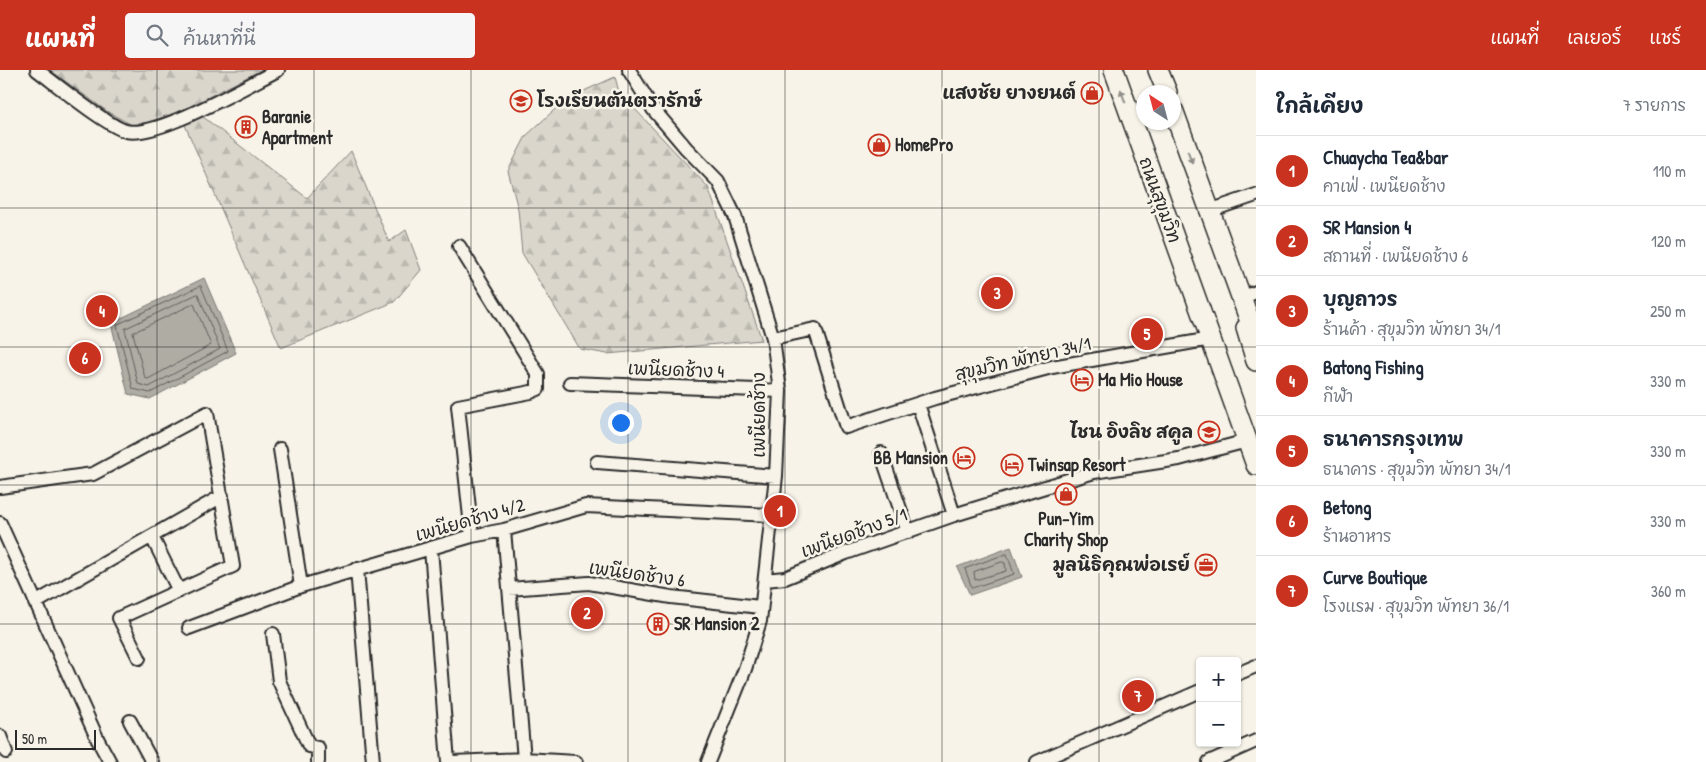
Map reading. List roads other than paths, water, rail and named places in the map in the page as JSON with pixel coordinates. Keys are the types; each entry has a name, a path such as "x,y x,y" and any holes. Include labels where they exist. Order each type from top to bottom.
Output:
{"highway":[{"name":"ถนนสุขุมวิท","path":"1114,70 1211,339 1252,438"},
{"path":"1158,70 1164,85"},
{"path":"1181,130 1227,259 1256,361"},
{"path":"1227,259 1249,295 1256,338"},
{"name":"ถนนสุขุมวิท","path":"1188,273 1252,438 1256,465"}],"street":[{"path":"37,70 126,131 139,132 177,120 278,70"},
{"name":"เพนียดช้าง","path":"629,70 653,109 686,148 718,181 735,216 773,338 780,391 776,476 765,580 760,607 760,621 745,669 708,762"},
{"path":"1211,214 1256,194"},
{"path":"1211,214 1256,200"},
{"path":"458,246 538,374 540,381 538,390 458,406 472,536"},
{"name":"สุขุมวิท พัทยา 34/1","path":"773,338 815,329 846,427 918,404 1052,367 1211,339"},
{"name":"เพนียดช้าง 4","path":"570,383 780,391"},
{"path":"918,404 954,515"},
{"path":"0,487 92,474 207,413 233,566 119,618 138,658"},
{"name":"เพนียดช้าง 5/1","path":"765,580 785,578 846,553 954,515 1094,472 1179,459 1252,438"},
{"path":"280,449 301,586"},
{"path":"881,453 908,532"},
{"path":"597,462 776,476"},
{"path":"35,602 222,496"},
{"name":"เพนียดช้าง 4/2","path":"189,628 301,586 472,536 504,530 586,506 771,515"},
{"path":"0,523 98,740 110,762"},
{"path":"504,530 524,759"},
{"path":"152,536 179,591"},
{"path":"431,549 448,762"},
{"path":"357,570 373,762"},
{"name":"เพนียดช้าง 6","path":"509,589 589,583 671,597 760,607"},
{"path":"273,634 280,680 310,746 318,748 318,762"},
{"path":"1241,672 1256,666"},
{"path":"1037,762 1196,692"},
{"path":"130,722 152,762"},
{"path":"0,736 6,752"},
{"path":"1209,762 1256,741"},
{"path":"453,762 524,759 576,762"}],"water":[{"path":"204,278 236,353 150,399 128,394 111,323"},
{"path":"1011,547 1022,577 970,595 957,567"}],"place":[{"name":"แสงชัย ยางยนต์","path":"1092,93"},
{"name":"โรงเรียนตันตรารักษ์","path":"521,101"},
{"name":"Baranie Apartment","path":"246,127"},
{"name":"HomePro","path":"879,145"},
{"name":"บุญถาวร","path":"997,293"},
{"name":"Batong Fishing","path":"102,311"},
{"name":"ธนาคารกรุงเทพ","path":"1147,334"},
{"name":"Betong","path":"85,358"},
{"name":"Ma Mio House","path":"1082,380"},
{"name":"ไชน อิงลิช สคูล","path":"1209,432"},
{"name":"BB Mansion","path":"964,458"},
{"name":"Twinsap Resort","path":"1012,465"},
{"name":"Pun-Yim Charity Shop","path":"1066,494"},
{"name":"Chuaycha Tea&bar","path":"780,511"},
{"name":"มูลนิธิคุณพ่อเรย์","path":"1206,565"},
{"name":"SR Mansion 4","path":"587,613"},
{"name":"SR Mansion 2","path":"658,624"},
{"name":"Curve Boutique","path":"1138,696"}]}
